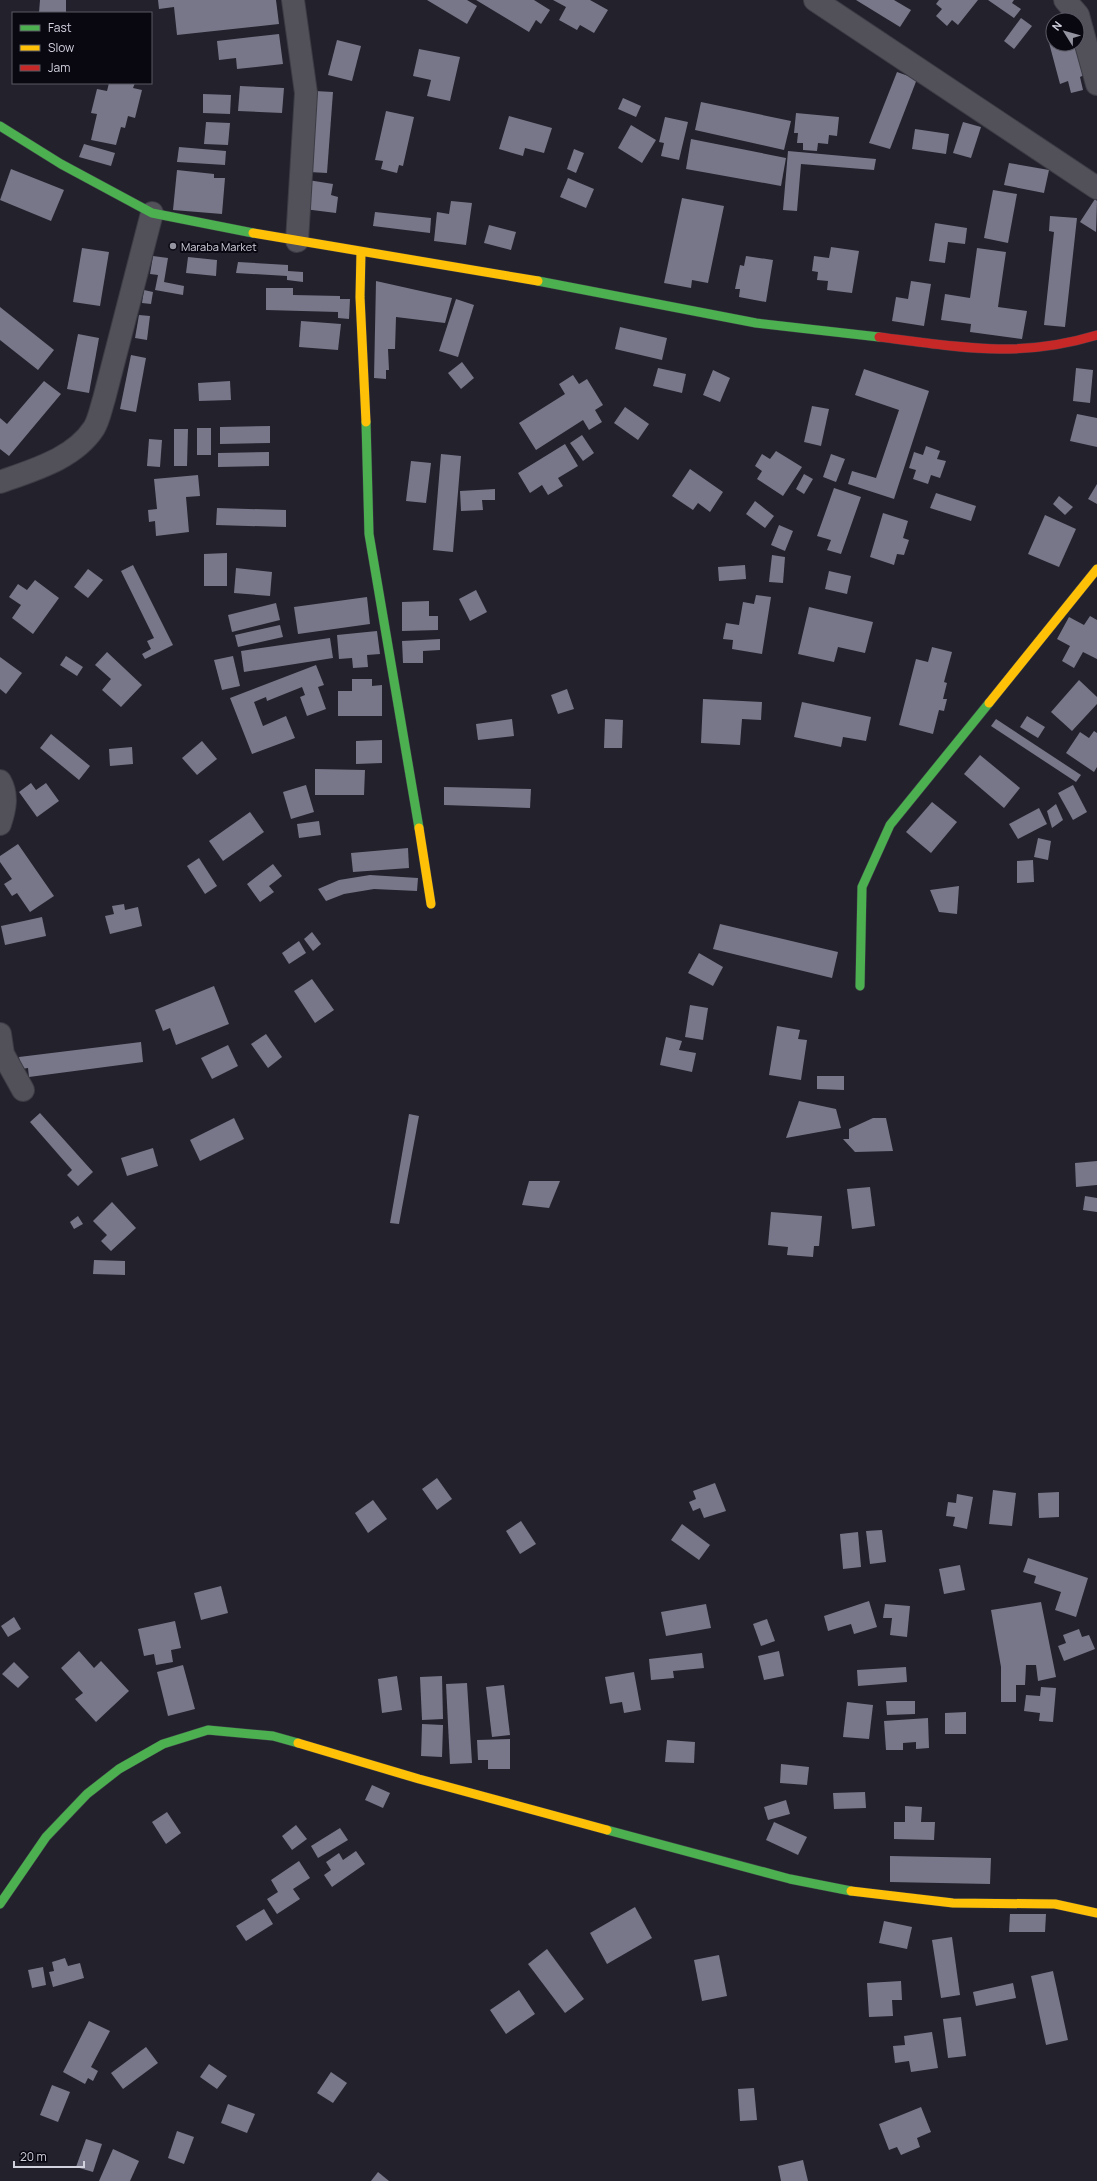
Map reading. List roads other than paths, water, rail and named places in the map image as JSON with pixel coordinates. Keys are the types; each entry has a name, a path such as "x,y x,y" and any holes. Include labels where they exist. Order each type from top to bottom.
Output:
{"street":[{"path":"293,0 306,93 297,241"},
{"path":"815,0 1097,188"},
{"path":"1065,0 1078,15 1097,84"},
{"path":"0,126 61,164 152,213 297,241 522,278 756,323 988,350 1026,351 1064,345 1097,335"},
{"path":"0,482 53,462 82,442 95,427 104,399 152,213"},
{"path":"360,252 360,297 369,478 369,534 398,698 431,904"},
{"path":"860,986 862,887 890,825 1097,569"},
{"path":"0,781 4,787 6,806 0,824"},
{"path":"0,1034 3,1054 23,1090"},
{"path":"0,1904 46,1837 87,1794 119,1769 163,1744 208,1730 273,1736 427,1781 790,1879 833,1888 855,1892 953,1903 1055,1904 1097,1913"}],"place":[{"name":"Maraba Market","path":"173,246"}]}
